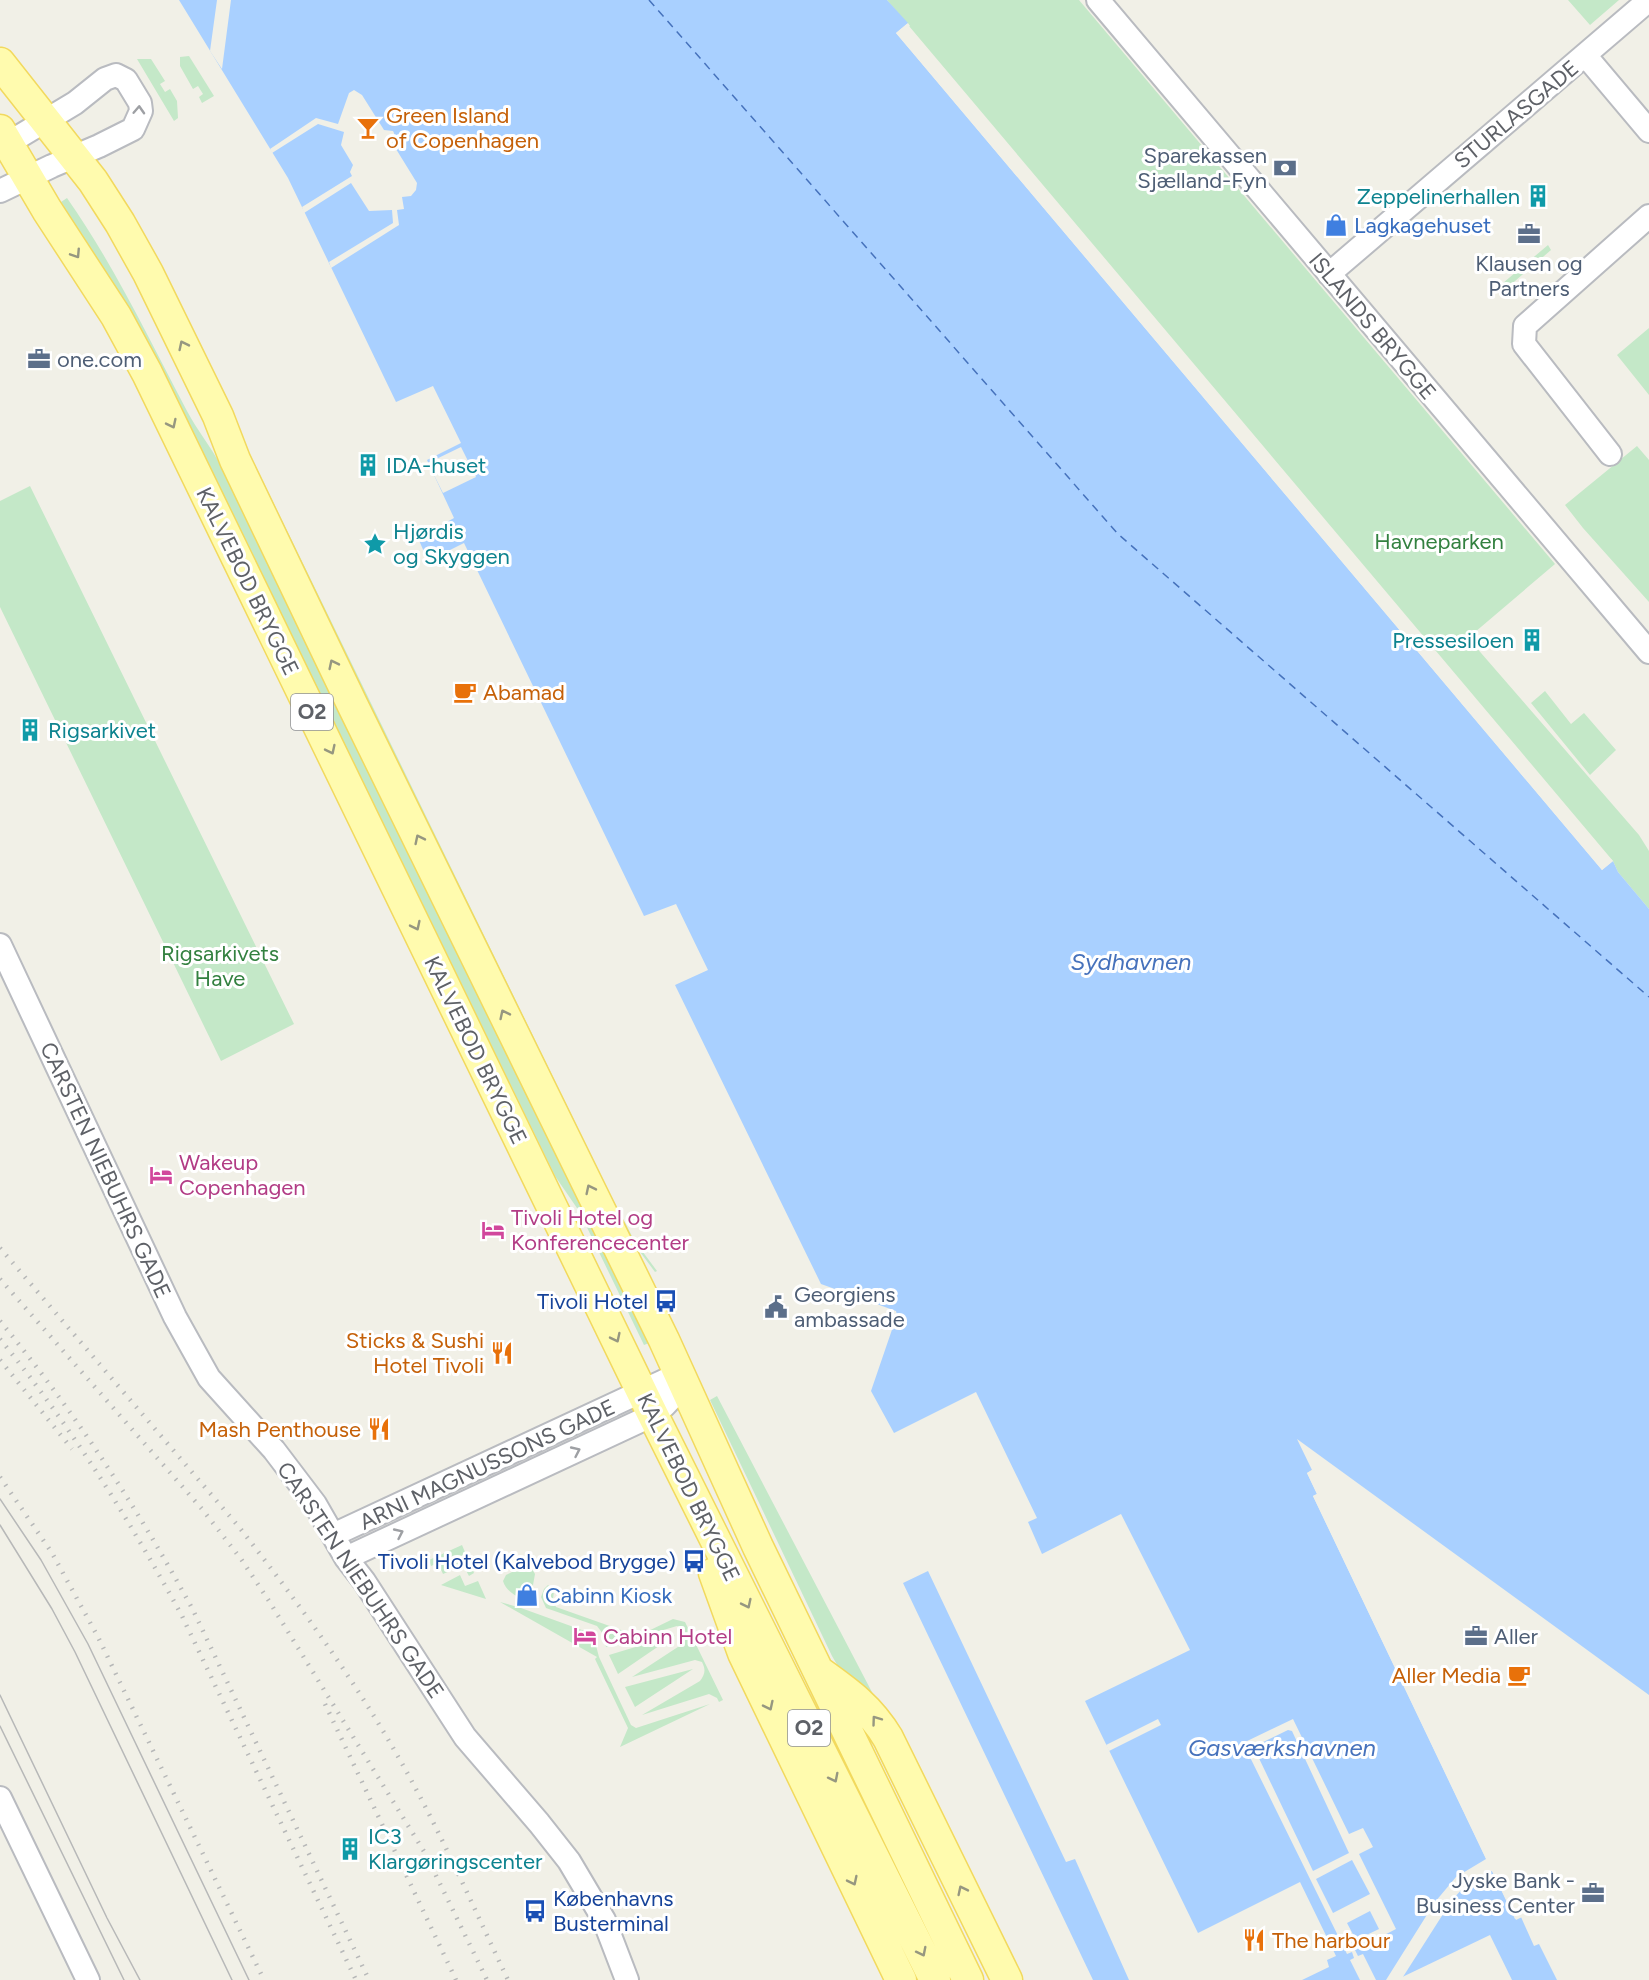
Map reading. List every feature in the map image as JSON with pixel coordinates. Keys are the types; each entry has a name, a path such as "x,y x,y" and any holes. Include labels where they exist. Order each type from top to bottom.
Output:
{"main road":[{"name":"KALVEBOD BRYGGE","path":"0,63 93,182 120,223 148,273 218,416 235,460 679,1374 817,1669 968,1980"},
{"name":"KALVEBOD BRYGGE","path":"3,140 116,316 147,373 655,1403 684,1476 935,1980"},
{"path":"655,1403 715,1490 759,1547"},
{"path":"684,1476 716,1580 743,1653 901,1980"},
{"path":"817,1669 859,1701 870,1712 888,1738 1007,1980"}],"street":[{"name":"ISLANDS BRYGGE","path":"1098,0 1649,652"},
{"name":"STURLASGADE","path":"1329,274 1649,0"},
{"path":"1585,55 1649,131"},
{"path":"0,191 134,129 139,119 140,103 126,80 116,75 105,79 75,103 45,122 3,140"},
{"path":"1610,454 1524,344 1525,326 1649,216"},
{"name":"CARSTEN NIEBUHRS GADE","path":"0,945 175,1317 209,1377 273,1450 315,1504 346,1557 465,1737 539,1822 569,1861 604,1920 627,1980"},
{"path":"655,1403 676,1390 679,1374"},
{"name":"ARNI MAGNUSSONS GADE","path":"333,1535 655,1403"},
{"name":"ARNI MAGNUSSONS GADE","path":"346,1557 655,1403"},
{"path":"0,1798 88,1980"}],"green space":[{"name":"Havneparken","path":"887,0 1079,0 1555,564 1468,638 1639,835 1649,851 1649,909 1618,872 1613,861"},
{"path":"1568,0 1619,0 1590,25"},
{"path":"189,56 214,96 202,103 199,97 203,94 198,86 193,89 180,66 180,57"},
{"path":"137,59 151,59 165,81 160,84 165,92 170,89 177,101 178,118 174,121"},
{"path":"67,198 116,276 187,411 221,466 649,1343 644,1345 579,1211 555,1176 167,379 143,334 61,202"},
{"path":"142,239 204,360 608,1190 634,1240 657,1271 655,1272 632,1241 606,1191"},
{"path":"1548,245 1551,250 1500,294 1496,289"},
{"path":"1649,328 1649,395 1617,355"},
{"path":"1637,446 1649,460 1649,602 1565,505"},
{"name":"Rigsarkivets Have","path":"30,486 294,1024 221,1061 0,607 0,501"},
{"path":"1545,691 1571,724 1584,713 1616,750 1590,775 1531,703"},
{"path":"717,1396 885,1717 839,1668 832,1656 710,1400"},
{"path":"462,1545 474,1573 469,1576 463,1565 443,1574 438,1563 431,1566 429,1560"},
{"path":"524,1566 531,1567 535,1574 531,1596 527,1599 513,1594 503,1581 506,1575"},
{"path":"460,1575 465,1586 478,1581 486,1599 441,1585"},
{"path":"548,1585 554,1591 553,1599 556,1607 638,1636 673,1619 685,1622 723,1700 719,1702 717,1698 709,1694 642,1715 700,1681 703,1676 702,1662 695,1660 632,1677 684,1643 686,1637 683,1629 677,1626 606,1647 603,1634 597,1626 546,1608 541,1597"},
{"path":"500,1602 593,1634 599,1657 631,1725 636,1728 710,1704 620,1747 628,1728 595,1659 597,1657"},
{"path":"675,1635 618,1674 609,1655"},
{"path":"693,1669 635,1707 625,1687"}],"water":[{"name":"Sydhavnen","path":"179,0 887,0 908,23 896,33 1602,870 1613,861 1618,872 1649,909 1649,1695 1297,1439 1312,1470 1307,1473 1317,1494 1313,1496 1515,1919 1521,1917 1534,1946 1539,1944 1557,1980 1512,1980 1490,1935 1396,1980 1302,1980 1329,1967 1327,1960 1336,1956 1300,1882 1198,1933 1085,1701 1190,1650 1121,1514 1042,1554 1028,1522 1037,1518 976,1392 894,1433 871,1391 897,1315 896,1311 821,1284 675,985 708,970 676,904 644,916 464,543 428,561 418,538 454,518 427,460 461,443 433,386 396,402 288,178"},
{"path":"928,1571 1066,1862 1075,1859 1129,1980 1093,1980 903,1583"}],"pier":[{"path":"217,0 231,0 222,69 210,51"},
{"path":"908,23 910,26 900,33 1602,866 1611,859 1613,861 1602,870 896,33"},
{"path":"354,90 362,95 384,130 393,131 396,149 417,183 416,190 411,196 402,197 404,209 397,210 399,225 331,268 329,262 393,223 392,210 369,211 351,183 304,213 302,207 352,176 350,172 353,165 341,145 344,132 318,124 272,153 270,149 316,118 338,124 349,93"},
{"path":"461,447 476,477 443,493 428,463"},
{"path":"1312,1470 1311,1474 1320,1493 1317,1497 1517,1916 1521,1914 1524,1916 1516,1920 1492,1871 1478,1878 1464,1887 1452,1900 1401,1980 1386,1980 1435,1902 1456,1877 1486,1859 1313,1496 1317,1494 1307,1473"},
{"path":"1158,1719 1161,1725 1109,1751 1106,1745"},
{"path":"1293,1719 1349,1834 1363,1828 1373,1847 1359,1854 1396,1929 1355,1950 1358,1956 1363,1954 1376,1980 1360,1980 1350,1960 1354,1958 1352,1952 1347,1954 1243,1743","holes":["1288,1730 1292,1731 1349,1853 1313,1871 1255,1750 1257,1745","1352,1860 1370,1894 1333,1913 1316,1879","1370,1911 1379,1929 1356,1940 1347,1923"]}],"ferry route":[{"path":"649,0 1118,534 1649,997"}],"tram line":[{"path":"0,1499 41,1560 88,1644 249,1980"},
{"path":"0,1525 52,1609 75,1652 232,1980"},
{"path":"0,1695 107,1918 140,1980"},
{"path":"0,1726 124,1980"}],"railway":[{"path":"0,1248 239,1527 334,1655 378,1722 417,1791 508,1980"},
{"path":"0,1279 202,1509 241,1559 425,1853 487,1980"},
{"path":"0,1321 79,1425 127,1497 172,1572 193,1610 369,1980"},
{"path":"0,1339 51,1405 97,1473 182,1616 356,1980"},
{"path":"0,1360 72,1449"},
{"path":"0,1477 52,1553 98,1637 264,1980"},
{"path":"325,1704 456,1980"}],"place":[{"name":"Green Island of Copenhagen","path":"368,128"},
{"name":"Sparekassen Sjælland-Fyn","path":"1285,168"},
{"name":"Zeppelinerhallen","path":"1538,196"},
{"name":"Lagkagehuset","path":"1336,225"},
{"name":"Klausen og Partners","path":"1529,234"},
{"name":"one.com","path":"39,359"},
{"name":"IDA-huset","path":"368,465"},
{"name":"Hjørdis og Skyggen","path":"375,544"},
{"name":"Pressesiloen","path":"1532,640"},
{"name":"Abamad","path":"465,692"},
{"name":"Rigsarkivet","path":"30,730"},
{"name":"Wakeup Copenhagen","path":"161,1175"},
{"name":"Tivoli Hotel og Konferencecenter","path":"493,1230"},
{"name":"Tivoli Hotel","path":"666,1301"},
{"name":"Georgiens ambassade","path":"776,1307"},
{"name":"Sticks & Sushi Hotel Tivoli","path":"502,1353"},
{"name":"Mash Penthouse","path":"379,1429"},
{"name":"Tivoli Hotel (Kalvebod Brygge)","path":"694,1561"},
{"name":"Cabinn Kiosk","path":"527,1595"},
{"name":"Cabinn Hotel","path":"585,1636"},
{"name":"Aller","path":"1476,1636"},
{"name":"Aller Media","path":"1519,1675"},
{"name":"IC3 Klargøringscenter","path":"350,1849"},
{"name":"Jyske Bank - Business Center","path":"1593,1893"},
{"name":"Københavns Busterminal","path":"535,1911"},
{"name":"The harbour","path":"1254,1940"}],"water label":[{"name":"Gasværkshavnen","path":"1282,1748"}]}
